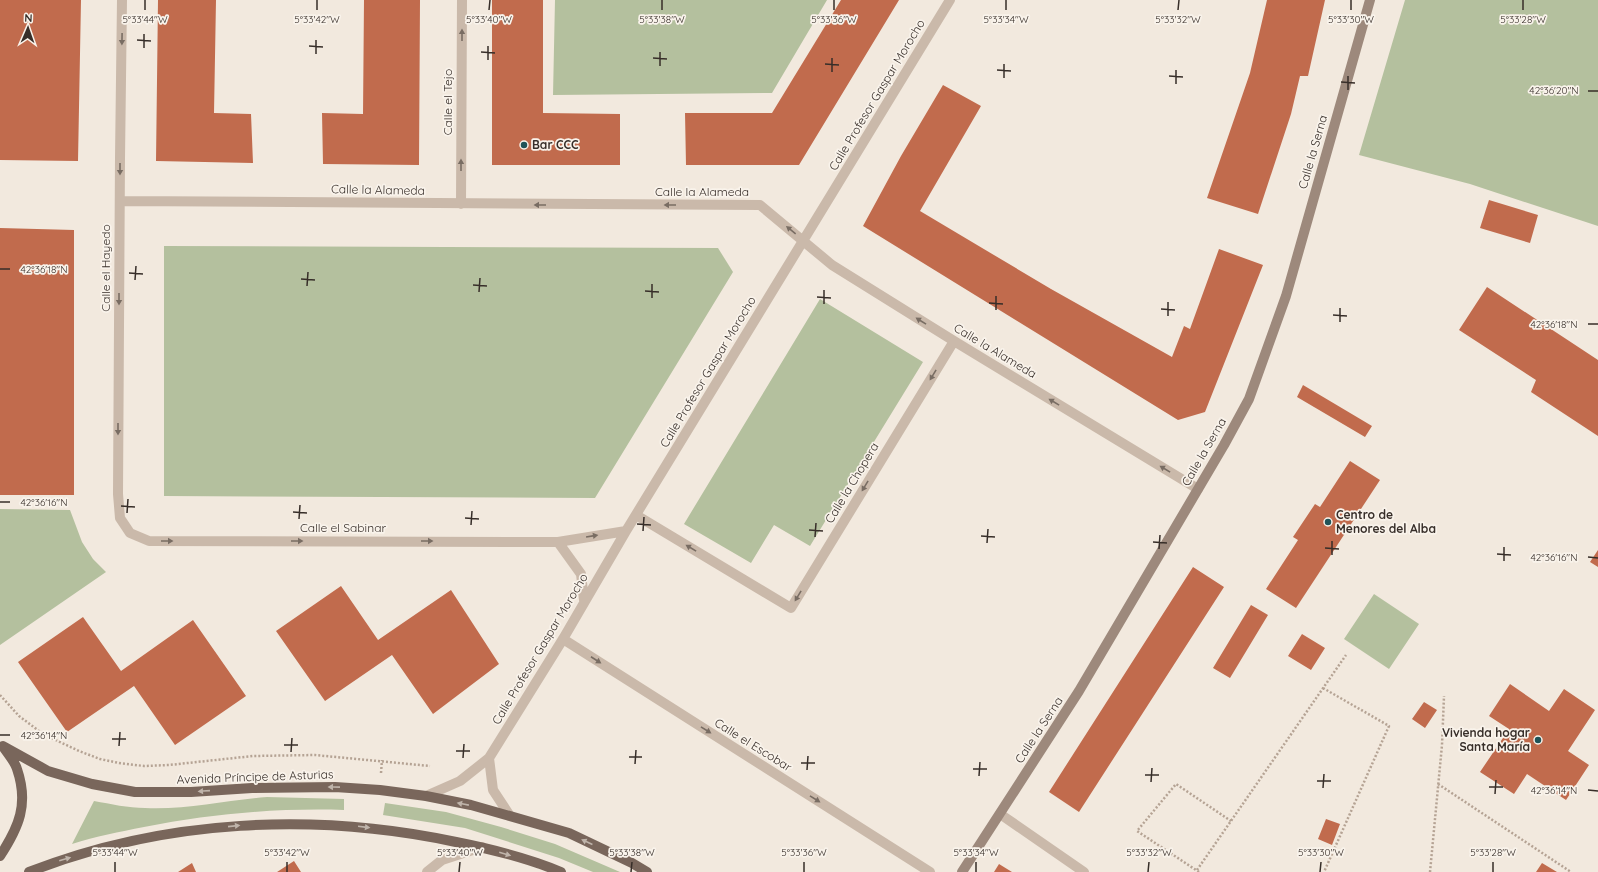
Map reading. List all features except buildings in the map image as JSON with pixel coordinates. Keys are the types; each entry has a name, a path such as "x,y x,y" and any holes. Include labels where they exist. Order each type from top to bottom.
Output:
{"main road":[{"name":"Avenida Príncipe de Asturias","path":"2,745 48,771 92,784 135,792 191,792 252,788 336,786 374,789 426,796 471,805 569,833 632,863 647,872"},
{"path":"0,856 10,841 21,818 23,792 17,768 2,745"},
{"path":"29,872 56,861 134,840 191,830 244,825 358,826 418,834 482,847 561,872"}],"street":[{"name":"Calle el Hayedo","path":"122,0 118,494 120,518 130,533"},
{"name":"Calle el Tejo","path":"461,204 462,0"},
{"name":"Calle Profesor Gaspar Morocho","path":"426,796 460,781 489,758 563,639 584,600 950,0"},
{"name":"Calle la Serna","path":"962,872 1079,691 1224,445 1249,399 1286,296 1370,0"},
{"name":"Calle la Alameda","path":"120,201 760,205 804,240 832,265 1198,489"},
{"name":"Calle la Chopera","path":"636,515 791,608 954,341"},
{"name":"Calle el Sabinar","path":"130,533 149,541 558,542 626,531"},
{"path":"558,542 581,574 584,600"},
{"name":"Calle el Escobar","path":"563,639 930,872"},
{"path":"489,758 493,790 510,816"},
{"path":"1000,814 1084,872"},
{"path":"427,872 442,860 482,847"}],"path":[{"path":"1231,821 1176,784 1137,831 1198,871 1346,655"},
{"path":"1323,688 1389,726 1324,872"},
{"path":"0,695 19,716 43,734 79,751 100,759 119,763 144,766 169,765 253,756 315,755 430,766"},
{"path":"1430,872 1442,745 1444,696"},
{"path":"1438,784 1571,872"}],"green space":[{"path":"555,0 827,0 772,93 553,95"},
{"path":"1405,0 1598,0 1598,226 1470,184 1359,155"},
{"path":"164,246 718,248 733,272 595,498 164,496"},
{"path":"820,299 923,362 810,546 774,525 751,563 684,524"},
{"path":"0,509 70,510 82,542 93,559 106,572 0,645"},
{"path":"1374,594 1419,624 1389,669 1344,639"},
{"path":"267,797 344,799 344,810 268,811 219,815 169,822 99,836 72,844 94,801 120,806 176,808"},
{"path":"385,803 446,812 501,827 555,844 620,872 593,872 559,858 465,828 383,815"}],"place":[{"name":"Bar CCC","path":"524,145"},
{"name":"Centro de Menores del Alba","path":"1328,522"},
{"name":"Vivienda hogar Santa María","path":"1538,740"}]}
